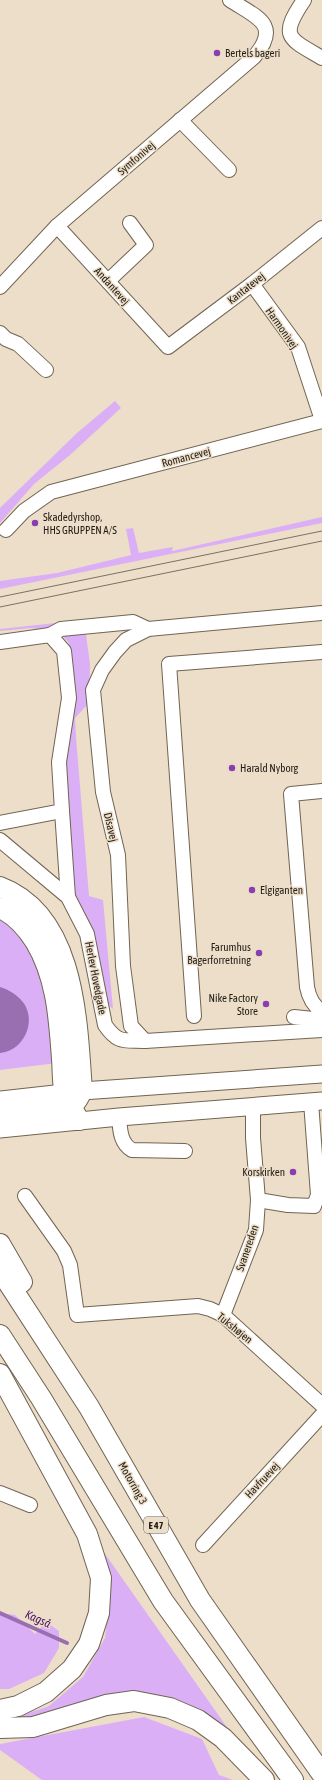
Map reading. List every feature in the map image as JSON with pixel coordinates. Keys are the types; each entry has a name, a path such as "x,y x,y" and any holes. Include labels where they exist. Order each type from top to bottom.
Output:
{"highway":[{"path":"0,887 24,901 40,916 52,933 61,953 72,990 74,1103"},
{"path":"0,908 8,912 26,927 42,954 54,986 74,1103"},
{"path":"0,1118 60,1110 74,1103"},
{"path":"0,1244 52,1336 89,1407"},
{"name":"Motorring 3","path":"0,1270 89,1407 200,1600 322,1774"},
{"path":"0,1335 41,1398 163,1601 293,1780"},
{"path":"0,1374 87,1534 101,1578 99,1613 89,1644 72,1669 46,1692 18,1706 0,1710"},
{"path":"0,1728 33,1727 106,1705 134,1701 170,1708 198,1720 223,1738 264,1780"}],"main road":[{"path":"0,1100 74,1103 322,1074"},
{"path":"0,1128 74,1103 119,1117 316,1101"}],"street":[{"name":"Symfonivej","path":"0,287 57,226 254,57 262,47 267,37 267,29 260,20 230,0"},
{"path":"304,0 290,22 290,35 296,43 322,58"},
{"path":"180,120 229,170"},
{"path":"108,281 146,245 130,223"},
{"name":"Andantevej","path":"57,226 168,347"},
{"name":"Kantatevej","path":"168,347 252,284 322,228"},
{"name":"Harmonivej","path":"252,284 298,348 322,421"},
{"path":"0,333 6,339 18,344 46,370"},
{"name":"Romancevej","path":"6,530 24,510 51,492 322,421"},
{"name":"Disavej","path":"145,1041 130,1026 123,966 118,855 103,792 93,690 102,670 115,652 126,640 148,629 322,613"},
{"name":"Disavej","path":"0,642 50,635 61,629 133,622 148,629"},
{"path":"50,635 64,651 69,698 59,762 68,897"},
{"path":"194,1016 168,664 322,652"},
{"path":"322,792 292,794 307,987 309,997 315,1006 322,1012"},
{"path":"0,823 62,811"},
{"name":"Herlev Hovedgade","path":"0,840 68,897 87,934 105,1025 112,1036 119,1040 145,1041 322,1030"},
{"path":"294,1017 313,1019 322,1023"},
{"path":"258,1200 288,1205 314,1206 318,1195 316,1101"},
{"name":"Svanereden","path":"222,1315 256,1230 258,1200 253,1138 253,1106"},
{"path":"119,1117 120,1133 127,1147 132,1150 185,1151"},
{"name":"Tukshøjen","path":"25,1196 64,1251 70,1265 77,1315 198,1306 210,1309 222,1315 322,1405"},
{"name":"Havfruevej","path":"203,1545 322,1415"},
{"path":"0,1493 30,1504"}],"shaded area":[{"path":"115,401 121,408 70,455 34,484 0,523 0,508 77,433"},
{"path":"322,517 322,523 0,589 0,581 57,573 131,555 126,529 133,528 139,553 173,547 172,551"},
{"path":"84,620 90,664 89,703 75,718 76,737 89,896 103,900 113,1009 108,1005 75,899 65,764 73,676 69,643 58,631 31,628 0,631 0,629"},
{"path":"0,916 3,917 30,946 44,979 57,1063 0,1070"},
{"path":"0,987 14,994 23,1002 28,1013 29,1021 25,1036 20,1042 8,1051 0,1053"},
{"path":"103,1551 231,1733 152,1698 0,1723 49,1706 83,1677 105,1638 111,1587"},
{"path":"0,1613 15,1615 35,1634 46,1622 59,1631 59,1648 44,1673 9,1689 0,1689"},
{"path":"144,1717 202,1739 219,1775 233,1780 42,1780 0,1750 0,1744"}],"waterway":[{"name":"Kagså","path":"0,1613 67,1643"}],"tram line":[{"path":"0,597 322,531"},
{"path":"0,607 322,541"}],"place":[{"name":"Bertels bageri","path":"217,53"},
{"name":"Skadedyrshop, HHS GRUPPEN A/S","path":"35,523"},
{"name":"Harald Nyborg","path":"232,768"},
{"name":"Elgiganten","path":"252,890"},
{"name":"Farumhus Bagerforretning","path":"259,953"},
{"name":"Nike Factory Store","path":"266,1004"},
{"name":"Korskirken","path":"293,1172"}]}
